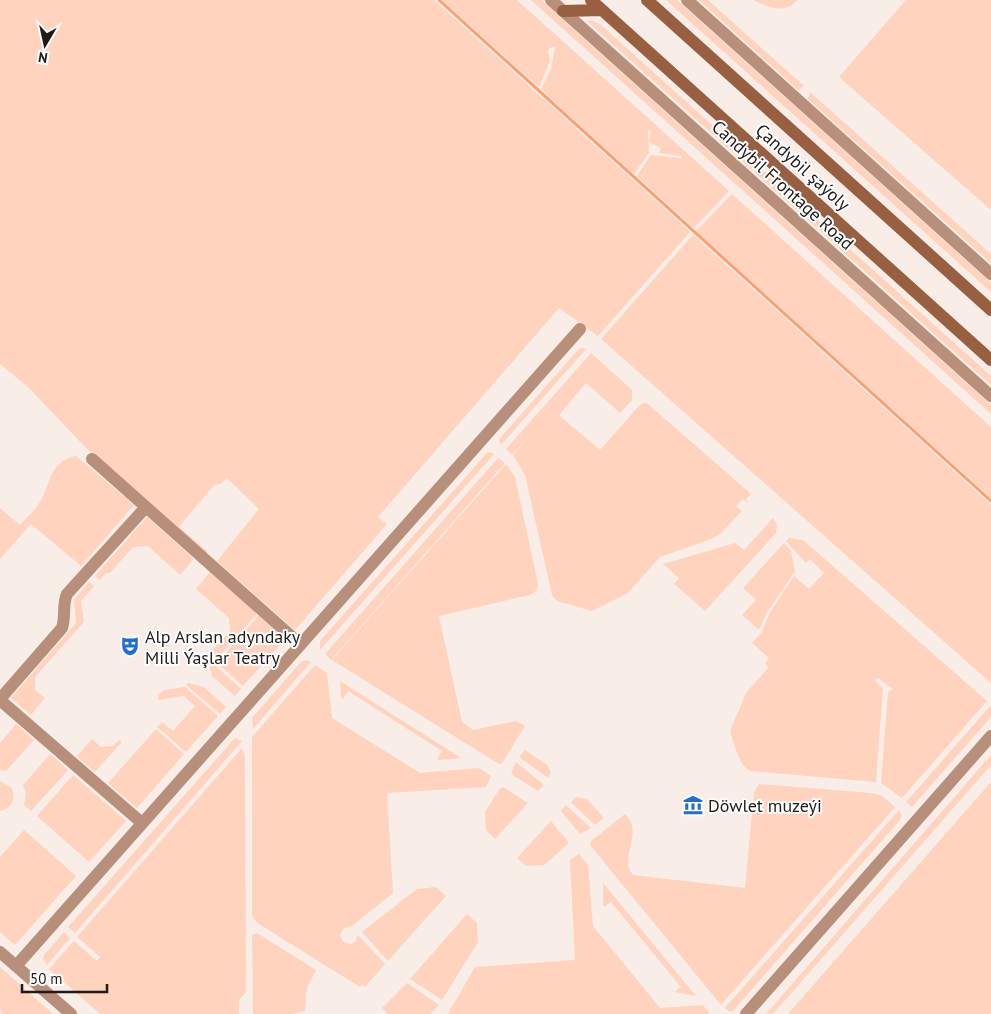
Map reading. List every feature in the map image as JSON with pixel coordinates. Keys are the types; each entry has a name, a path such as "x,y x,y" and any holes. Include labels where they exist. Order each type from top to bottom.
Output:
{"main road":[{"name":"Çandybil şaýoly","path":"591,0 991,360"},
{"name":"Çandybil şaýoly","path":"647,0 991,310"},
{"path":"563,11 602,10"}],"street":[{"name":"Candybil Frontage Road","path":"551,0 991,396"},
{"path":"687,0 991,274"},
{"path":"16,966 580,329"},
{"path":"92,459 300,644"},
{"path":"142,823 0,699 62,628 65,621 64,601 67,594 146,507"},
{"path":"746,1014 991,736"},
{"path":"0,952 71,1014"}],"shaded area":[{"path":"0,0 434,0 690,232 598,336 559,308 378,517 387,524 295,630 217,561 259,509 227,478 220,484 214,485 179,527 207,551 206,553 85,447 29,388 0,364"},
{"path":"442,0 517,0 729,191 694,228 637,176 651,155 678,158 682,156 659,153 661,148 649,142 651,131 648,130 649,153 634,174 541,89 551,69 555,47 548,50 550,61 539,87"},
{"path":"531,0 541,0 991,405 991,414"},
{"path":"666,0 677,0 991,283 991,292"},
{"path":"699,0 708,0 804,86 798,90"},
{"path":"753,0 797,0 787,7 776,8"},
{"path":"906,0 991,0 991,210 839,77"},
{"path":"590,20 600,24 991,376 991,385 587,21"},
{"path":"810,92 991,254 991,263 808,99"},
{"path":"732,194 991,427 991,498 696,231"},
{"path":"693,235 991,505 991,683 601,339"},
{"path":"579,349 586,349 501,445 499,441 501,437"},
{"path":"591,353 632,390 632,400 620,413 586,383 559,415 600,450 639,406 643,403 648,404 751,494 746,499 748,503 743,499 736,506 742,511 720,534 660,557 628,593 592,611 557,601 552,595 525,475 513,455 539,425 512,455 506,449"},
{"path":"487,453 494,454 320,650 320,641"},
{"path":"76,456 134,505 81,566 31,524 0,559 0,508 20,525 38,505 55,469 60,463"},
{"path":"498,458 505,463 331,660 325,654"},
{"path":"506,464 515,477 538,584 537,590 530,595 439,616 462,722 473,730 516,721 525,726 502,763 499,764 332,660"},
{"path":"147,517 194,559 180,575 148,546 133,547 110,573 106,573 100,580 95,576"},
{"path":"773,518 777,525 776,533 705,611 674,584 679,578 663,564 735,543 744,550"},
{"path":"789,538 803,540 987,701 902,798 881,783 888,692 893,689 878,678 875,681 883,688 876,782 751,771 743,765 738,754 730,731 746,693 769,667 765,664 769,658 752,643 762,632 769,614 794,576 809,589 824,573 810,559 806,563 786,541"},
{"path":"784,543 791,551 795,571 766,614 759,630 742,615 756,600 743,588"},
{"path":"210,572 257,614 215,661 208,655 230,631 229,618 196,589"},
{"path":"89,582 94,586 81,601 84,622 35,677 35,690 45,698 31,715 11,698 76,623 74,600"},
{"path":"259,615 285,639 243,686 217,663"},
{"path":"208,659 241,689 235,696 212,676"},
{"path":"306,660 311,662 253,729 252,718 301,662"},
{"path":"315,665 327,673 332,718 420,773 479,768 491,776 486,787 387,793 393,893 352,926 344,928 340,935 343,942 351,944 355,942 358,935 385,964 365,987 362,985 360,987 259,924 253,918 252,913 252,737"},
{"path":"340,681 461,758 437,759 442,751 348,691 343,699 341,697"},
{"path":"188,683 204,687 226,707 220,714 186,685"},
{"path":"185,687 218,716 186,752 157,727 162,722 173,731 195,706 184,696 158,700 158,695 164,690"},
{"path":"991,705 991,717 912,807 906,802"},
{"path":"16,724 34,740 6,771 0,770 0,743"},
{"path":"156,729 184,754 137,808 108,783"},
{"path":"235,738 242,741 75,933 68,927"},
{"path":"92,739 101,747 113,746 119,740 122,742 95,772 77,756"},
{"path":"242,748 245,756 246,992 239,1000 239,1014 100,1014 49,969 74,941 97,961 100,957 77,937"},
{"path":"525,750 547,765 551,773 548,778 519,757"},
{"path":"50,754 68,770 31,811 24,805 26,794 23,785"},
{"path":"991,755 991,765 773,1014 766,1014"},
{"path":"516,762 544,785 538,791 511,774"},
{"path":"73,775 126,821 89,862 37,816"},
{"path":"0,781 12,788 13,800 8,808 0,811"},
{"path":"991,782 991,1014 788,1014"},
{"path":"759,784 871,793 882,796 895,807 721,1005 590,845 591,841 625,814 633,828 628,861 633,875 745,888 754,792"},
{"path":"503,787 528,803 495,839 486,830 485,812 500,788"},
{"path":"576,797 587,799 604,818 595,825 571,802"},
{"path":"566,805 591,828 580,834 561,811"},
{"path":"899,810 902,815 900,820 733,1011 725,1008"},
{"path":"551,821 569,843 544,865 526,866 517,858"},
{"path":"24,830 76,876 15,945 0,932 0,857"},
{"path":"579,854 588,865 593,926 660,1008 703,1005 710,1014 448,1014 475,967 575,960 570,860"},
{"path":"603,883 696,996 675,992 681,987 611,902 604,907"},
{"path":"436,887 446,896 388,961 362,932 417,889"},
{"path":"467,914 477,923 478,942 442,1000 410,979"},
{"path":"64,932 70,938 47,965 43,959 44,955"},
{"path":"257,933 316,970 307,988 305,1011 290,1014 253,1014 252,935"},
{"path":"0,967 53,1014 3,1014 0,1011"},
{"path":"407,983 439,1005 430,1014 388,1014 382,1008"}],"waterway":[{"path":"439,0 991,501"}],"place":[{"name":"Alp Arslan adyndaky Milli Ýaşlar Teatry","path":"130,646"},
{"name":"Döwlet muzeýi","path":"693,805"}]}
